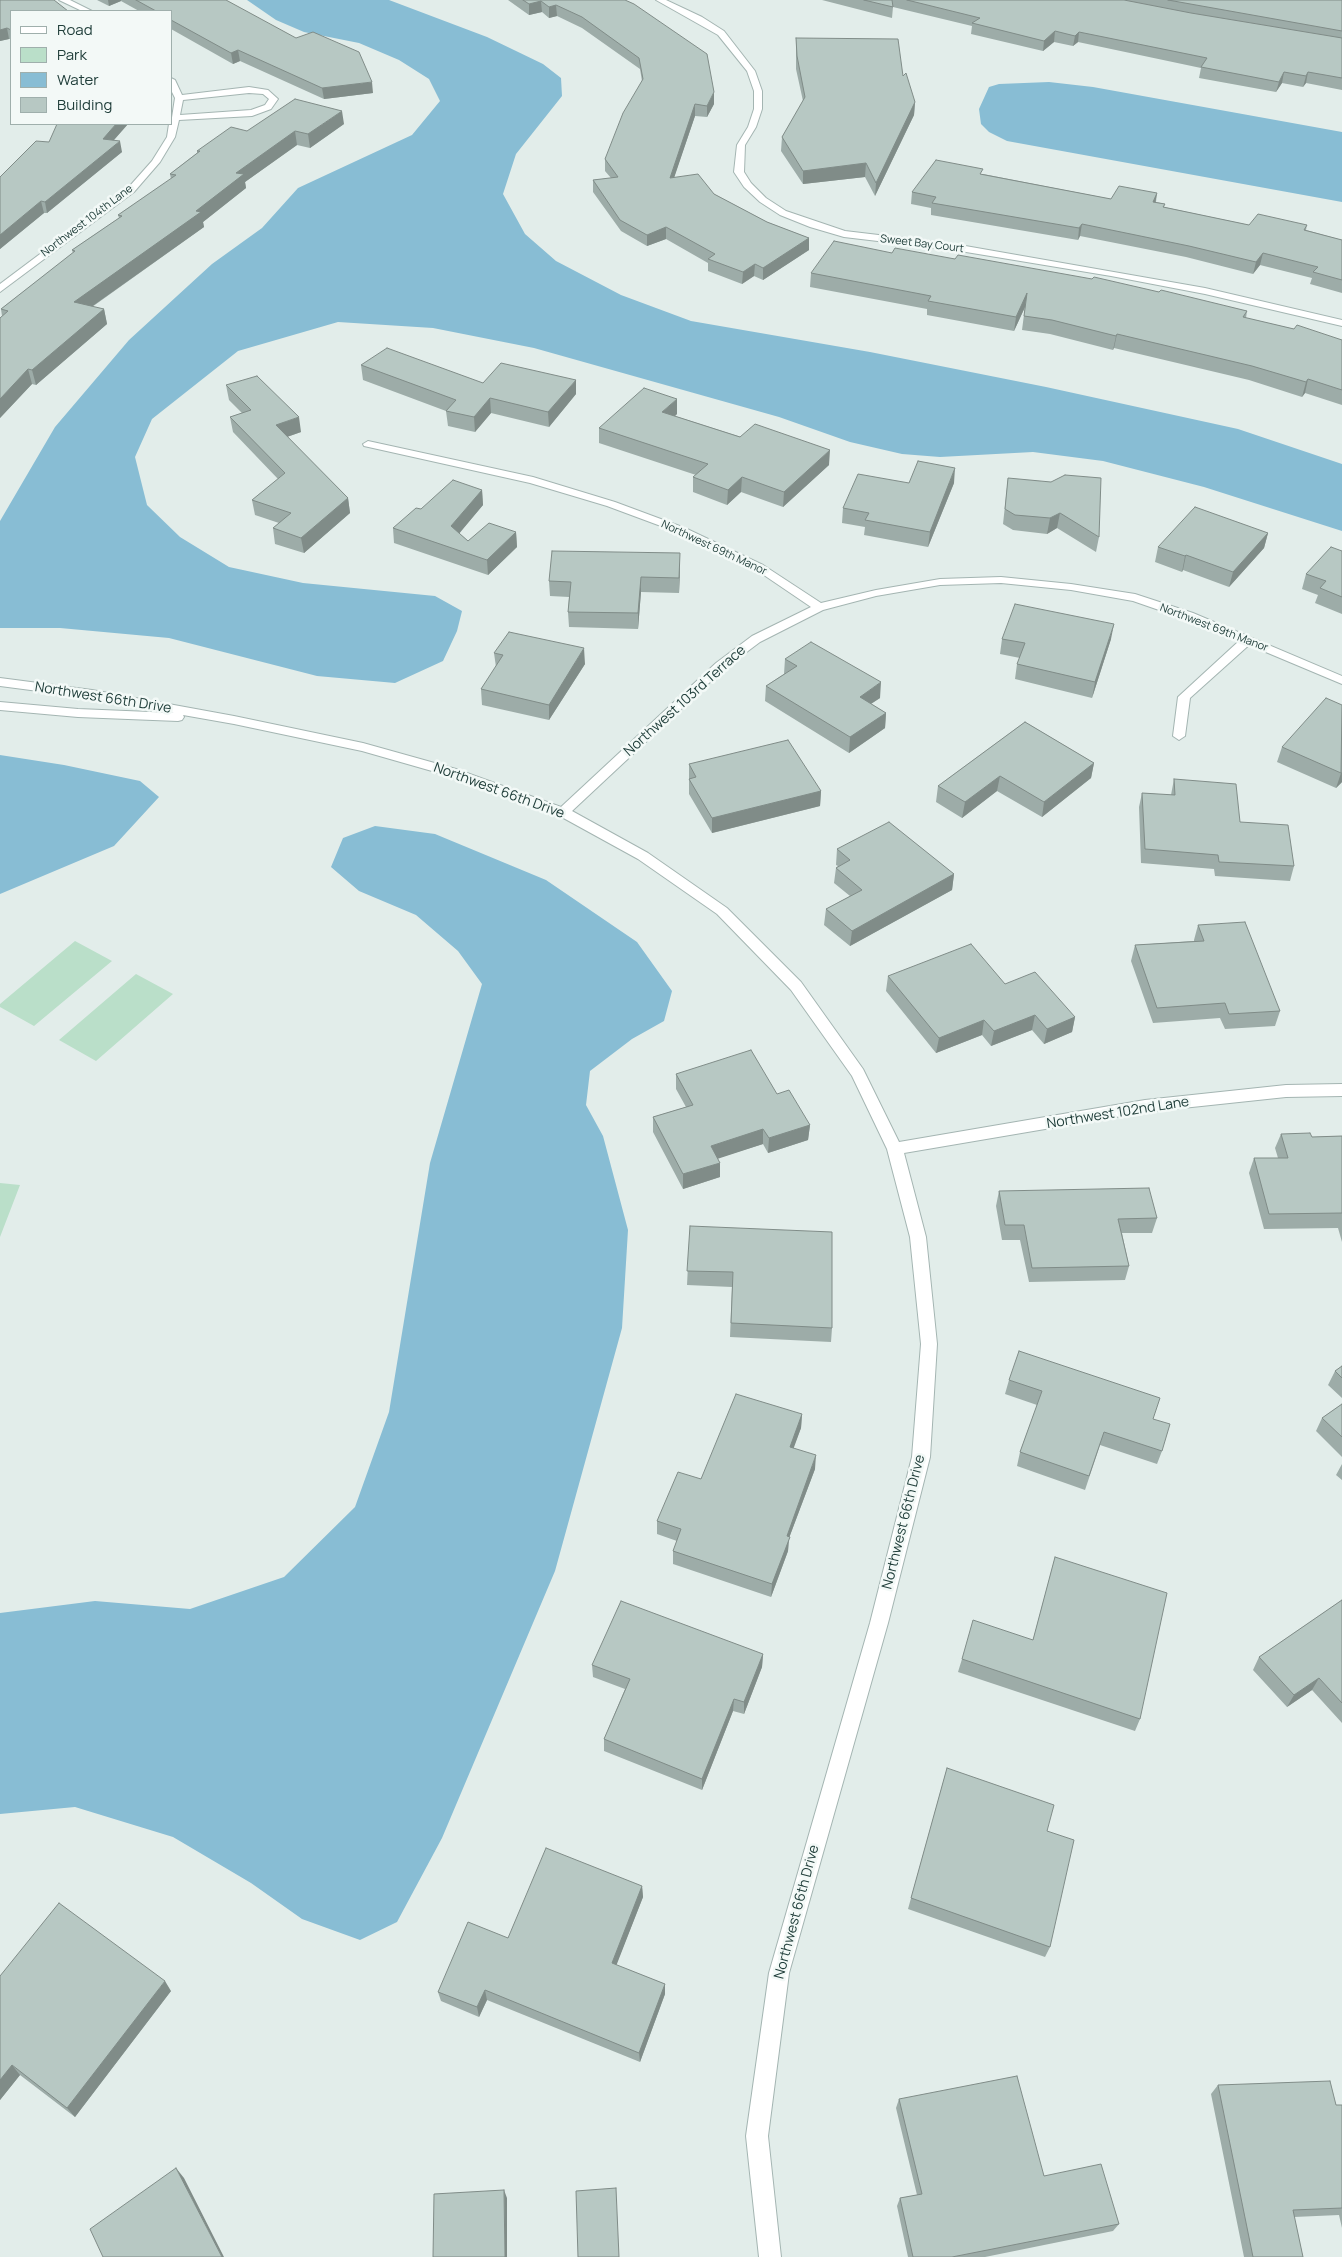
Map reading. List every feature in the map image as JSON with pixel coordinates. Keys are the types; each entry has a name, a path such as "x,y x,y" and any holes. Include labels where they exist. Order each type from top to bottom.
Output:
{"street":[{"path":"63,0 86,10"},
{"name":"Sweet Bay Court","path":"660,0 699,19 721,33 751,71 758,91 758,108 752,127 741,145 739,172 747,185 763,200 783,213 813,225 844,234 954,247 1111,273 1206,291 1342,323"},
{"path":"172,82 179,98 249,90 265,92 274,100 268,107 252,113 176,118"},
{"name":"Northwest 104th Lane","path":"0,289 48,250 131,190 156,162 171,137 179,98"},
{"name":"Northwest 69th Manor","path":"368,444 533,480 612,504 681,530 759,567 819,607 876,593 940,582 1002,580 1071,587 1134,598 1189,616 1342,680"},
{"name":"Northwest 103rd Terrace","path":"563,812 720,666 756,639 819,607"},
{"path":"1178,736 1184,697 1248,640"},
{"name":"Northwest 66th Drive","path":"0,682 92,694 234,720 363,747 442,769 563,812 643,856 722,910 796,986 858,1074 895,1150 918,1237 929,1344 921,1457 876,1632 778,1973 756,2136 770,2257"},
{"name":"Northwest 66th Drive","path":"0,706 78,713 234,720"},
{"name":"Northwest 102nd Lane","path":"895,1150 1145,1106 1286,1091 1342,1090"}],"green space":[{"path":"75,941 112,961 34,1026 0,1007 0,1004"},
{"path":"136,974 173,994 96,1061 59,1040"},
{"path":"0,1183 20,1185 0,1237"}],"water":[{"path":"247,0 389,0 487,37 543,64 561,78 562,96 516,154 503,194 525,234 556,261 621,295 691,321 870,352 1046,387 1238,429 1342,464 1342,531 1204,487 1103,461 1033,452 940,457 902,454 850,442 779,417 534,348 433,328 338,322 238,351 152,419 135,457 147,505 180,537 229,567 303,583 435,596 462,611 457,631 443,661 395,683 317,676 169,638 60,628 0,628 0,521 55,427 129,340 212,264 262,228 298,188 412,135 440,101 429,79 399,60 359,43 304,32 276,20"},
{"path":"1049,82 1093,87 1342,132 1342,202 1007,141 989,132 981,124 979,109 989,87 999,84"},
{"path":"0,755 64,765 140,781 159,797 114,846 0,894"},
{"path":"375,826 435,834 546,880 637,942 672,991 664,1021 632,1039 590,1071 586,1105 603,1136 628,1230 622,1328 555,1571 442,1838 397,1922 360,1940 302,1919 251,1883 173,1837 75,1807 0,1814 0,1613 95,1601 190,1609 284,1577 355,1507 389,1412 430,1163 482,984 458,951 416,915 359,891 331,867 343,838"}],"building":[{"path":"0,0 54,0 67,10 10,10 10,30 7,28 0,30"},
{"path":"136,0 226,0 296,38 313,32 359,52 372,82 322,88 238,50 231,53 172,21 172,10 154,10"},
{"path":"523,0 625,0 634,4 707,54 714,92 707,106 695,104 670,178 698,174 714,194 767,222 809,238 763,268 755,264 743,272 708,259 715,254 666,227 647,235 620,220 593,180 618,177 605,159 623,113 643,79 639,58 582,17 556,5 549,7 541,1 529,4"},
{"path":"864,0 892,0 893,7"},
{"path":"907,0 1124,0 1342,38 1342,78 1308,72 1306,76 1284,72 1279,82 1201,67 1207,58 1079,32 1075,36 1055,31 1044,41 972,23 980,18"},
{"path":"1168,0 1342,0 1342,31"},
{"path":"796,38 898,39 903,76 906,73 915,102 876,183 866,163 803,171 782,137 805,97 797,56"},
{"path":"295,99 342,111 308,134 295,131 236,173 244,174 196,211 201,212 74,302 104,309 32,370 28,369 0,399 0,318 8,311 1,309 75,251 72,250 122,216 118,215 176,175 170,174 200,151 197,151 231,127 247,131"},
{"path":"57,125 115,125 103,139 120,141 45,202 41,201 0,235 0,177 36,141 49,142"},
{"path":"936,160 983,169 980,174 1111,199 1119,186 1157,193 1153,202 1165,204 1163,207 1249,225 1258,214 1307,225 1304,230 1342,240 1342,280 1313,272 1318,267 1263,253 1256,262 1082,224 1079,228 932,203 936,197 912,192"},
{"path":"834,241 892,253 895,248 955,259 958,255 1092,279 1094,277 1159,292 1161,290 1247,311 1243,317 1294,329 1297,325 1342,340 1342,390 1308,379 1306,382 1252,366 1117,334 1116,336 1052,320 1024,316 1027,293 1016,317 928,301 931,296 811,273"},
{"path":"387,348 483,383 501,363 576,380 548,412 490,398 474,417 446,411 456,400 361,365"},
{"path":"257,376 299,417 276,425 348,498 301,538 273,528 291,513 252,500 285,473 230,417 251,410 226,385"},
{"path":"644,388 677,399 662,412 740,437 755,424 830,450 784,492 742,477 728,490 693,477 708,464 599,428"},
{"path":"918,461 955,468 930,532 865,520 869,513 843,508 858,474 909,483"},
{"path":"1065,475 1101,478 1099,537 1060,513 1050,518 1015,515 1005,509 1008,478 1051,482"},
{"path":"453,480 482,490 451,526 468,541 489,523 516,532 487,560 393,528 416,508 421,509"},
{"path":"1195,507 1268,533 1233,572 1158,547"},
{"path":"1331,547 1342,551 1342,597 1320,588 1326,581 1306,574"},
{"path":"552,551 680,553 679,578 641,577 638,613 568,612 571,582 549,581"},
{"path":"1015,604 1114,624 1095,682 1017,664 1025,643 1002,639"},
{"path":"509,632 584,648 549,705 481,689 503,655 494,653"},
{"path":"811,642 881,682 860,697 886,713 850,737 766,686 797,666 785,659"},
{"path":"1326,698 1342,705 1341,773 1282,747"},
{"path":"1025,722 1094,763 1044,802 1000,776 965,802 938,786"},
{"path":"788,740 821,791 712,818 689,779 696,777 689,764"},
{"path":"1174,779 1236,784 1240,822 1288,825 1294,866 1219,862 1218,855 1145,849 1142,793 1175,795"},
{"path":"889,822 954,874 852,931 826,909 862,890 836,868 850,860 837,849"},
{"path":"1245,922 1280,1011 1229,1014 1225,1003 1157,1008 1135,945 1204,941 1198,925"},
{"path":"971,944 1005,984 1035,972 1075,1017 1047,1029 1035,1015 994,1031 984,1020 939,1038 888,976"},
{"path":"751,1050 777,1094 789,1090 810,1125 769,1138 763,1129 711,1146 720,1163 683,1174 653,1117 693,1105 676,1074"},
{"path":"1310,1133 1312,1137 1342,1136 1342,1213 1269,1214 1254,1158 1288,1158 1281,1134"},
{"path":"1149,1188 1157,1218 1118,1219 1129,1266 1032,1268 1024,1225 1005,1225 999,1191"},
{"path":"690,1226 832,1232 832,1328 731,1323 733,1272 687,1271"},
{"path":"1019,1351 1160,1398 1153,1419 1170,1424 1162,1451 1104,1432 1089,1476 1020,1452 1042,1391 1009,1380"},
{"path":"1342,1366 1342,1378 1335,1371"},
{"path":"736,1394 802,1414 790,1447 816,1455 787,1536 790,1537 772,1584 673,1551 681,1529 657,1521 678,1472 701,1479"},
{"path":"1342,1404 1342,1437 1322,1418"},
{"path":"1055,1557 1167,1593 1140,1719 962,1659 973,1620 1033,1640"},
{"path":"1342,1600 1342,1703 1319,1678 1294,1695 1259,1657"},
{"path":"621,1601 763,1654 744,1702 734,1699 702,1779 604,1739 630,1679 592,1665"},
{"path":"947,1768 1054,1805 1047,1831 1074,1840 1050,1947 911,1898"},
{"path":"546,1848 642,1886 612,1963 665,1984 639,2053 485,1990 477,2007 438,1992 468,1922 508,1938"},
{"path":"59,1903 165,1981 67,2108 12,2065 0,2080 0,1976"},
{"path":"1017,2076 1044,2176 1101,2164 1119,2224 952,2257 913,2257 900,2198 922,2194 899,2099"},
{"path":"1330,2081 1336,2105 1342,2105 1342,2208 1293,2210 1303,2257 1253,2257 1218,2085"},
{"path":"176,2168 222,2257 103,2257 90,2229"},
{"path":"616,2188 619,2257 578,2257 576,2191"},
{"path":"504,2190 505,2257 433,2257 434,2194"}]}
